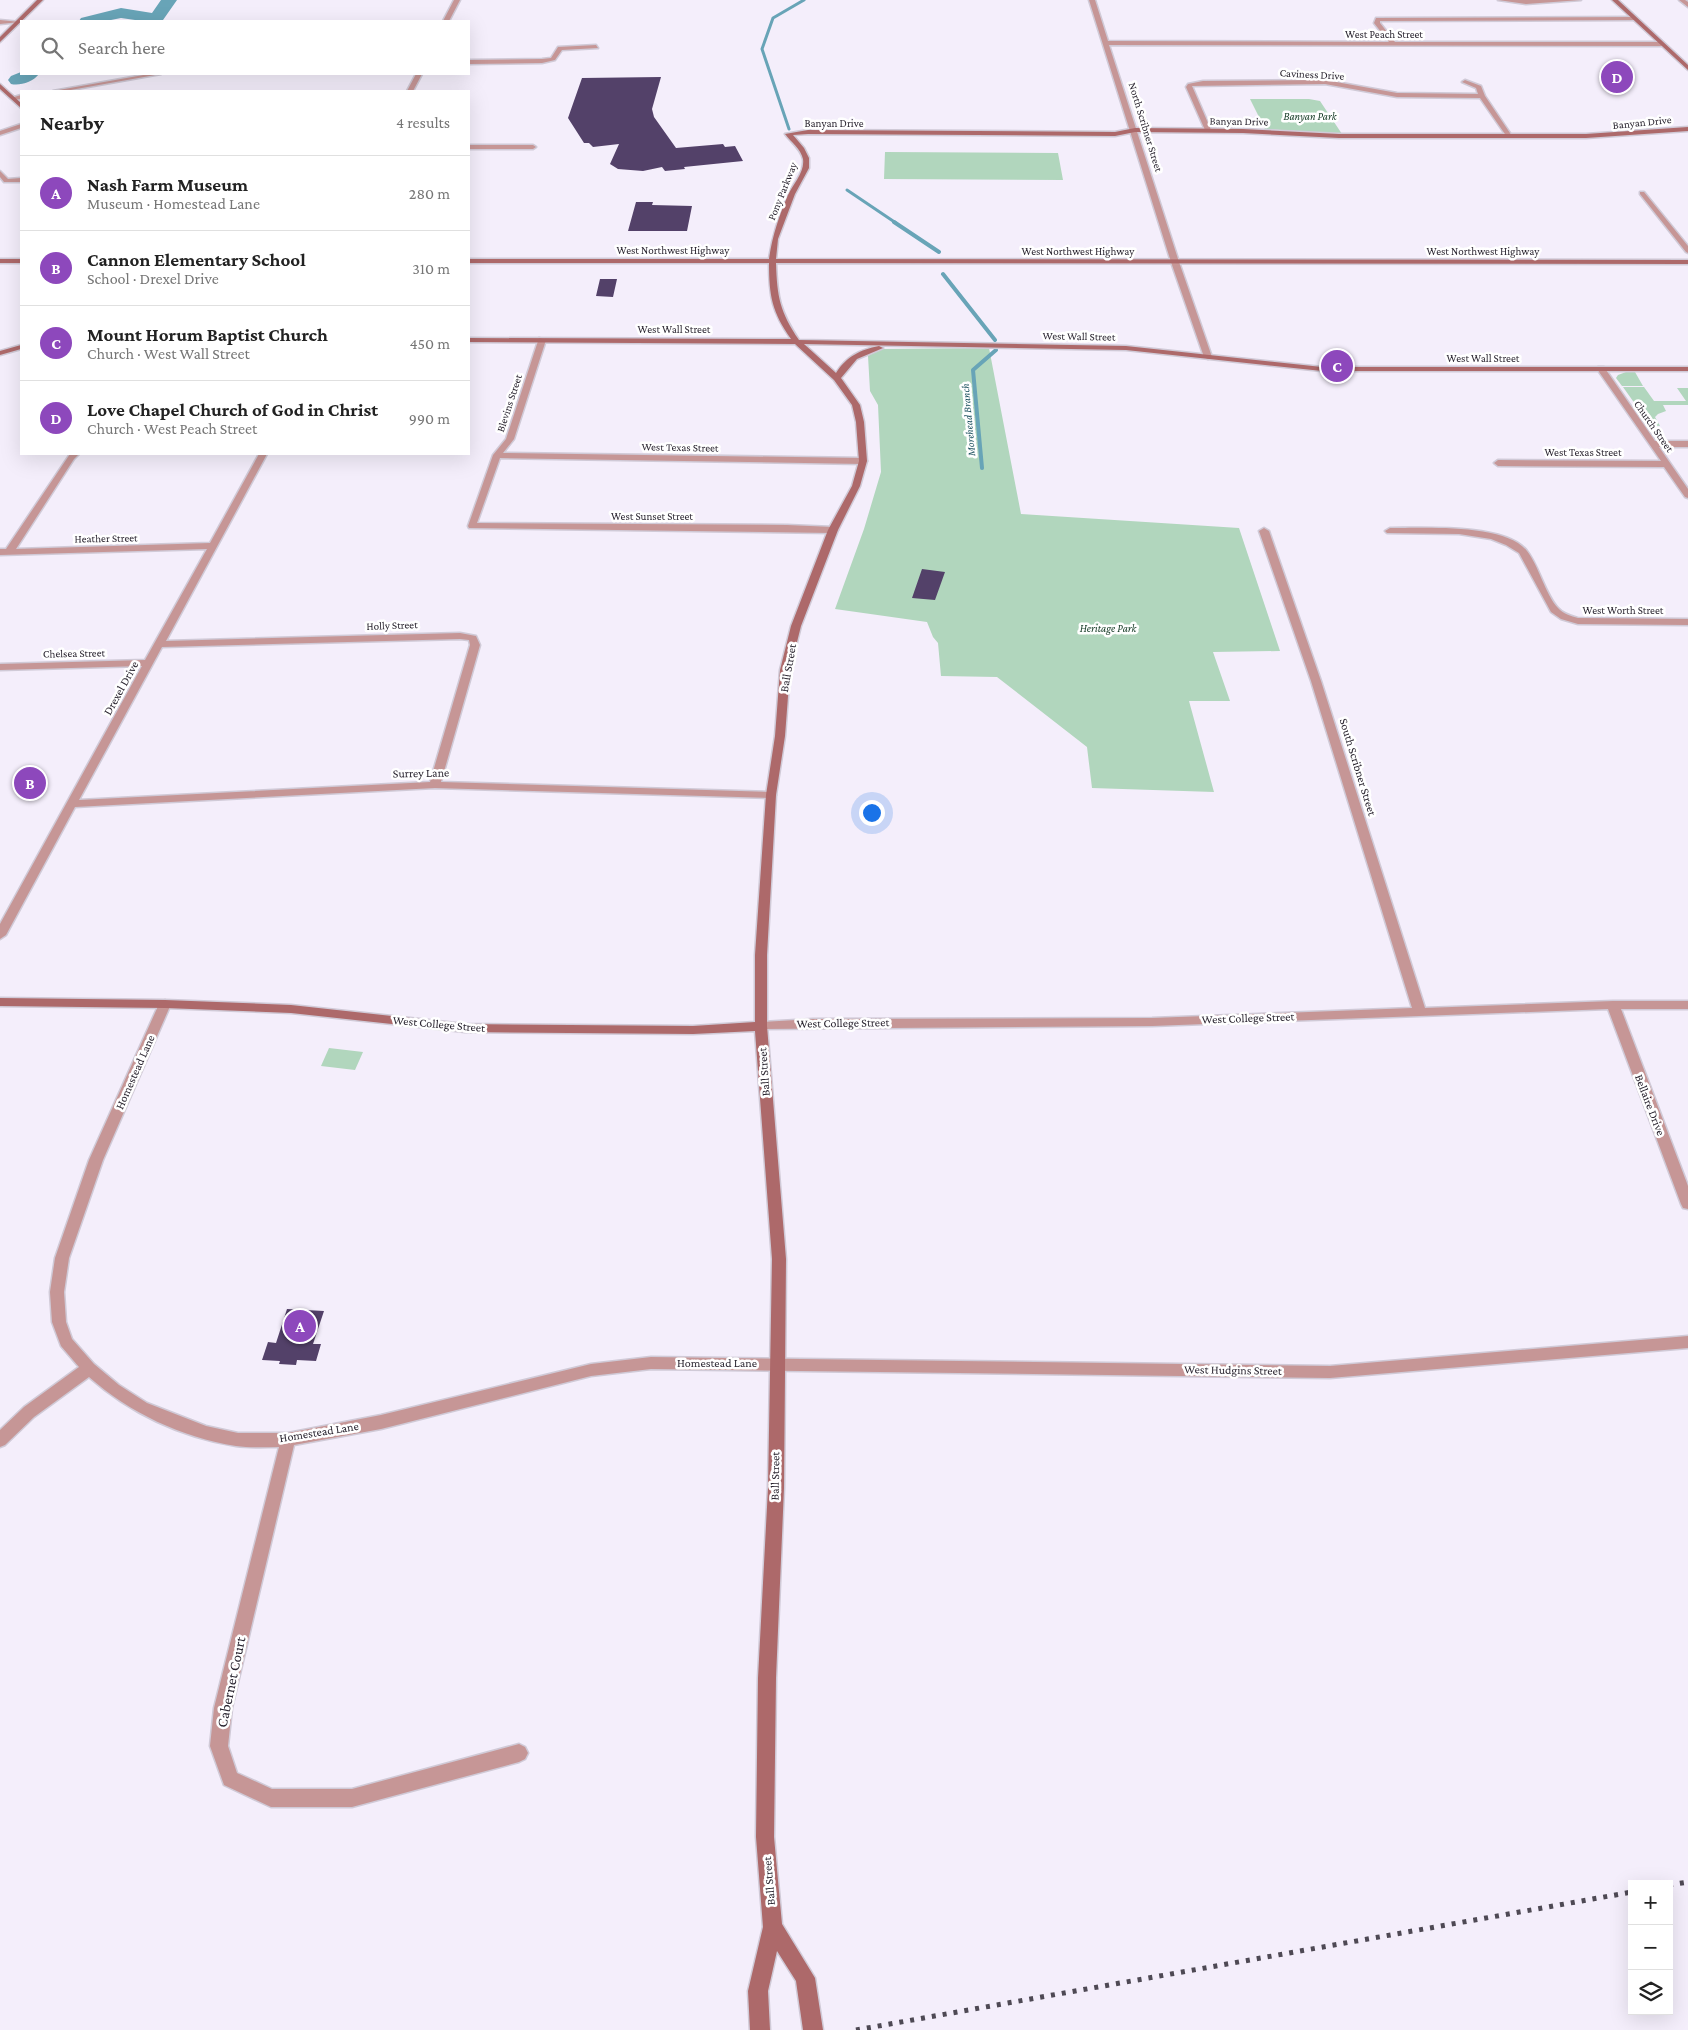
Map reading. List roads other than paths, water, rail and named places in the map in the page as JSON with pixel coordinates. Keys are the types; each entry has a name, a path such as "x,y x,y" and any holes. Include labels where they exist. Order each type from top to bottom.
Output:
{"main road":[{"path":"0,40 40,0"},
{"path":"1615,0 1688,68"},
{"path":"0,86 18,98"},
{"name":"Banyan Drive","path":"788,134 808,132 1115,134 1135,130 1208,130 1339,136 1605,136 1654,129 1688,129"},
{"name":"Pony Parkway","path":"772,262 778,230 792,194 806,168 806,158 801,148 788,134"},
{"path":"0,260 20,261"},
{"name":"West Northwest Highway","path":"470,261 1688,262"},
{"name":"Ball Street","path":"760,2030 758,1991 773,1927 765,1837 767,1678 776,1488 776,1363 779,1259 761,1026 761,955 771,795 780,736 786,670 796,626 833,530 856,486 863,461 860,422 856,405 837,378 797,342 783,322 775,300 772,262"},
{"name":"West Wall Street","path":"470,340 797,342 1126,348 1285,367 1322,369 1688,369"},
{"path":"837,378 846,363 855,355 899,344"},
{"path":"0,354 20,347"},
{"name":"West College Street","path":"0,1002 165,1004 291,1009 465,1028 694,1030 761,1026"},
{"name":"Ball Street","path":"773,1927 805,1978 813,2030"}],"street":[{"path":"447,20 457,0"},
{"name":"North Scribner Street","path":"1092,0 1176,262"},
{"path":"1501,0 1526,2 1578,0"},
{"path":"1394,44 1376,20 1635,19"},
{"path":"0,22 17,22"},
{"name":"West Peach Street","path":"1107,43 1661,44"},
{"path":"470,62 553,60 560,48 596,46"},
{"path":"62,90 152,75"},
{"path":"411,90 418,75"},
{"name":"Caviness Drive","path":"1208,130 1190,85 1203,83 1325,82 1397,95 1482,96"},
{"path":"1465,82 1479,88 1482,96 1509,136"},
{"path":"0,133 20,126"},
{"path":"470,147 533,148"},
{"path":"0,173 3,182 20,180"},
{"path":"1642,193 1688,251"},
{"path":"1176,262 1208,357"},
{"name":"Blevins Street","path":"472,526 497,455 510,439 542,340"},
{"name":"Church Street","path":"1601,369 1688,495"},
{"path":"1654,444 1688,444"},
{"path":"5,552 74,455"},
{"name":"Drexel Drive","path":"0,935 262,455"},
{"name":"West Texas Street","path":"497,455 863,461"},
{"name":"West Texas Street","path":"1498,463 1667,464"},
{"name":"West Sunset Street","path":"472,526 833,530"},
{"name":"South Scribner Street","path":"1264,531 1316,681 1420,1013"},
{"name":"West Worth Street","path":"1390,531 1465,531 1485,535 1518,547 1523,551 1554,610 1564,617 1578,622 1688,622"},
{"name":"Heather Street","path":"5,552 212,546"},
{"name":"Holly Street","path":"159,644 460,636 473,638 476,645 435,786"},
{"name":"Chelsea Street","path":"0,667 148,663"},
{"name":"Surrey Lane","path":"71,804 435,786 771,795"},
{"name":"Homestead Lane","path":"165,1004 96,1160 62,1258 57,1292 59,1322 66,1342 89,1368 114,1390 142,1408 176,1423 206,1433 238,1440 288,1440 381,1422 591,1370 651,1363 776,1363"},
{"name":"West College Street","path":"761,1026 813,1023 1160,1021 1613,1005 1688,1005"},
{"name":"Bellaire Drive","path":"1613,1005 1688,1204"},
{"name":"West Hudgins Street","path":"776,1363 1330,1372 1688,1342"},
{"path":"0,1440 29,1412 89,1368"},
{"name":"Cabernet Court","path":"288,1440 223,1708 219,1746 230,1779 270,1798 352,1798 519,1753"}],"waterway":[{"path":"91,20 121,13 151,18 157,17 169,0"},
{"name":"Morehead Branch","path":"789,129 762,49 773,18 804,0"},
{"path":"17,80 28,75"},
{"name":"Morehead Branch","path":"847,190 896,223"},
{"name":"Morehead Branch","path":"894,222 939,252"},
{"name":"Morehead Branch","path":"943,274 995,340"},
{"name":"Morehead Branch","path":"982,468 973,370 996,350"}],"railway":[{"path":"1673,1884 1688,1882"},
{"path":"856,2030 1628,1893"}],"place":[{"name":"Love Chapel Church of God in Christ","path":"1617,77"},
{"name":"Mount Horum Baptist Church","path":"1337,366"},
{"name":"Cannon Elementary School","path":"30,783"},
{"name":"Nash Farm Museum","path":"300,1326"}],"park label":[{"name":"Banyan Park","path":"1310,116"},
{"name":"Heritage Park","path":"1108,628"}]}
